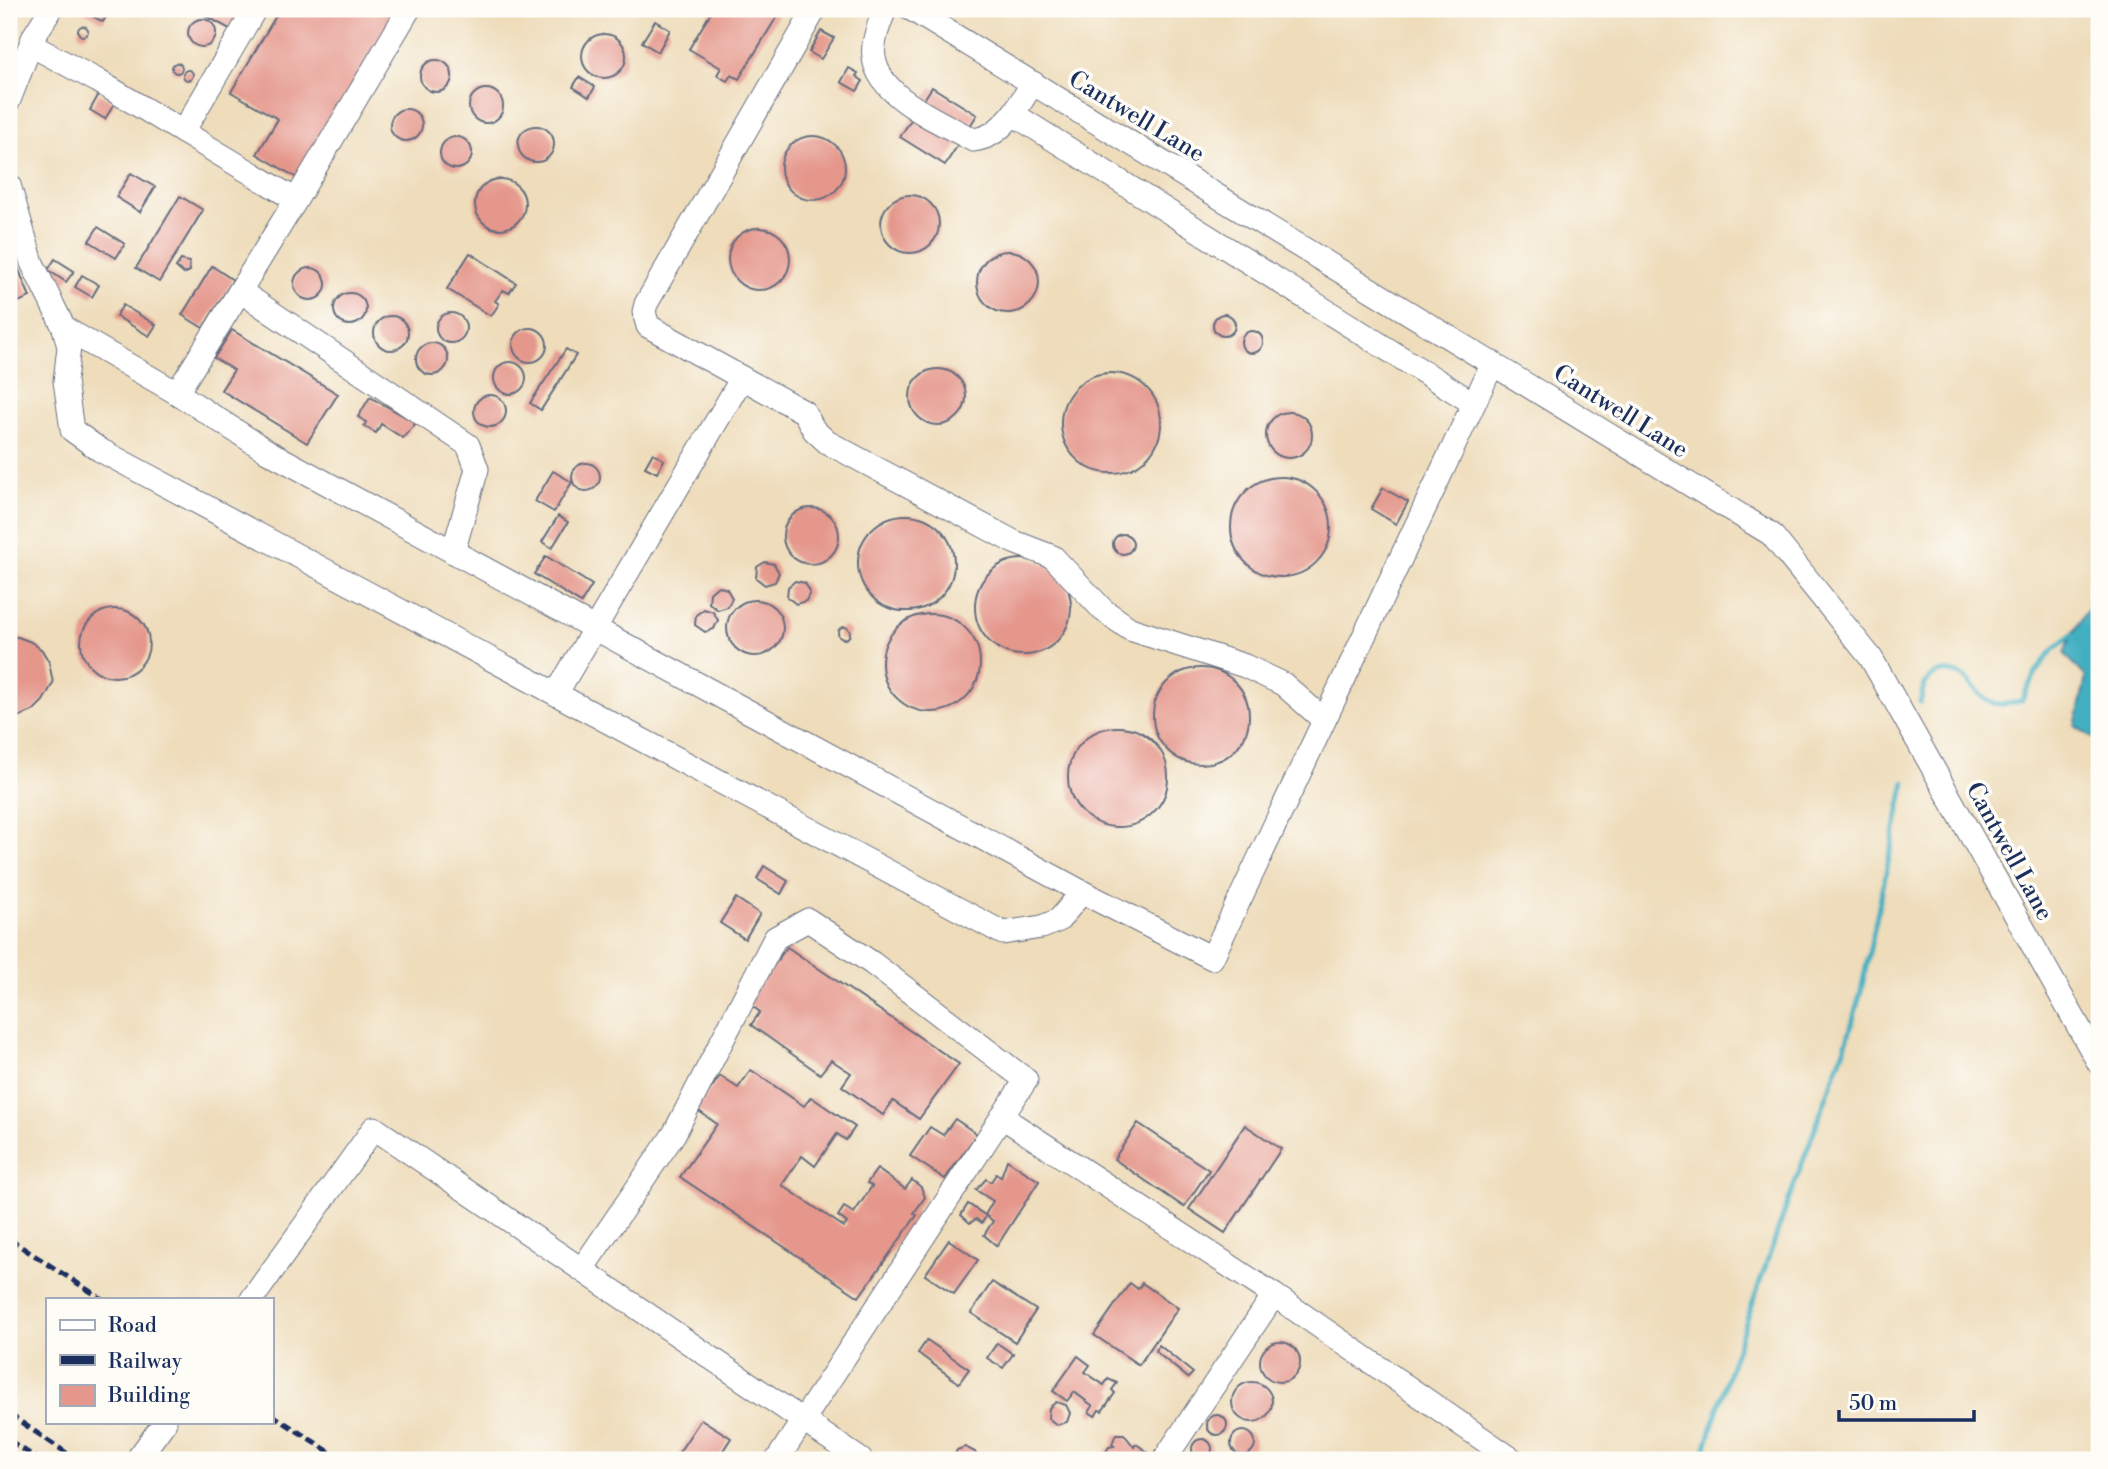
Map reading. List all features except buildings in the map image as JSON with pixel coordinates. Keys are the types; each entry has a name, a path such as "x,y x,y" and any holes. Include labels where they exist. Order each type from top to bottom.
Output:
{"street":[{"path":"9,100 31,45 51,9"},
{"path":"183,132 255,9"},
{"path":"177,393 410,9"},
{"path":"815,9 646,304 644,312 648,326 804,412 814,430 827,442 1014,542 1054,557 1103,610 1130,629 1245,666 1283,684 1324,720"},
{"path":"885,9 873,46 878,75 895,95 973,140 982,139 998,131 1013,114 1033,83"},
{"name":"Cantwell Lane","path":"911,9 1771,534 1871,657 2099,1063"},
{"path":"31,45 98,81 296,200"},
{"path":"1013,114 1474,403"},
{"path":"9,185 32,263 64,328 69,348 65,381 72,430 100,450 1003,933 1042,927 1059,920 1082,892"},
{"path":"240,291 468,445 477,469 453,552"},
{"path":"64,328 177,393 267,451 1082,892 1212,958 1493,363"},
{"path":"556,694 742,378"},
{"path":"582,1269 674,1134 775,938 808,920 872,963 1026,1080 777,1460"},
{"path":"1002,1116 1274,1295 1513,1460"},
{"path":"253,1298 374,1128 861,1460"},
{"path":"1164,1460 1274,1295"},
{"path":"137,1460 164,1424"}],"water":[{"path":"2099,590 2099,742 2075,726 2086,677 2064,653"}],"waterway":[{"path":"1920,702 1928,680 1943,672 1961,675 1990,702 2006,704 2022,700 2048,655 2072,635 2078,636"},
{"path":"1702,1460 1732,1362 1848,1038 1861,991 1905,782"}],"railway":[{"path":"9,1239 100,1298"},
{"path":"9,1414 77,1460"},
{"path":"273,1415 342,1460"},
{"path":"9,1440 39,1460"}]}
